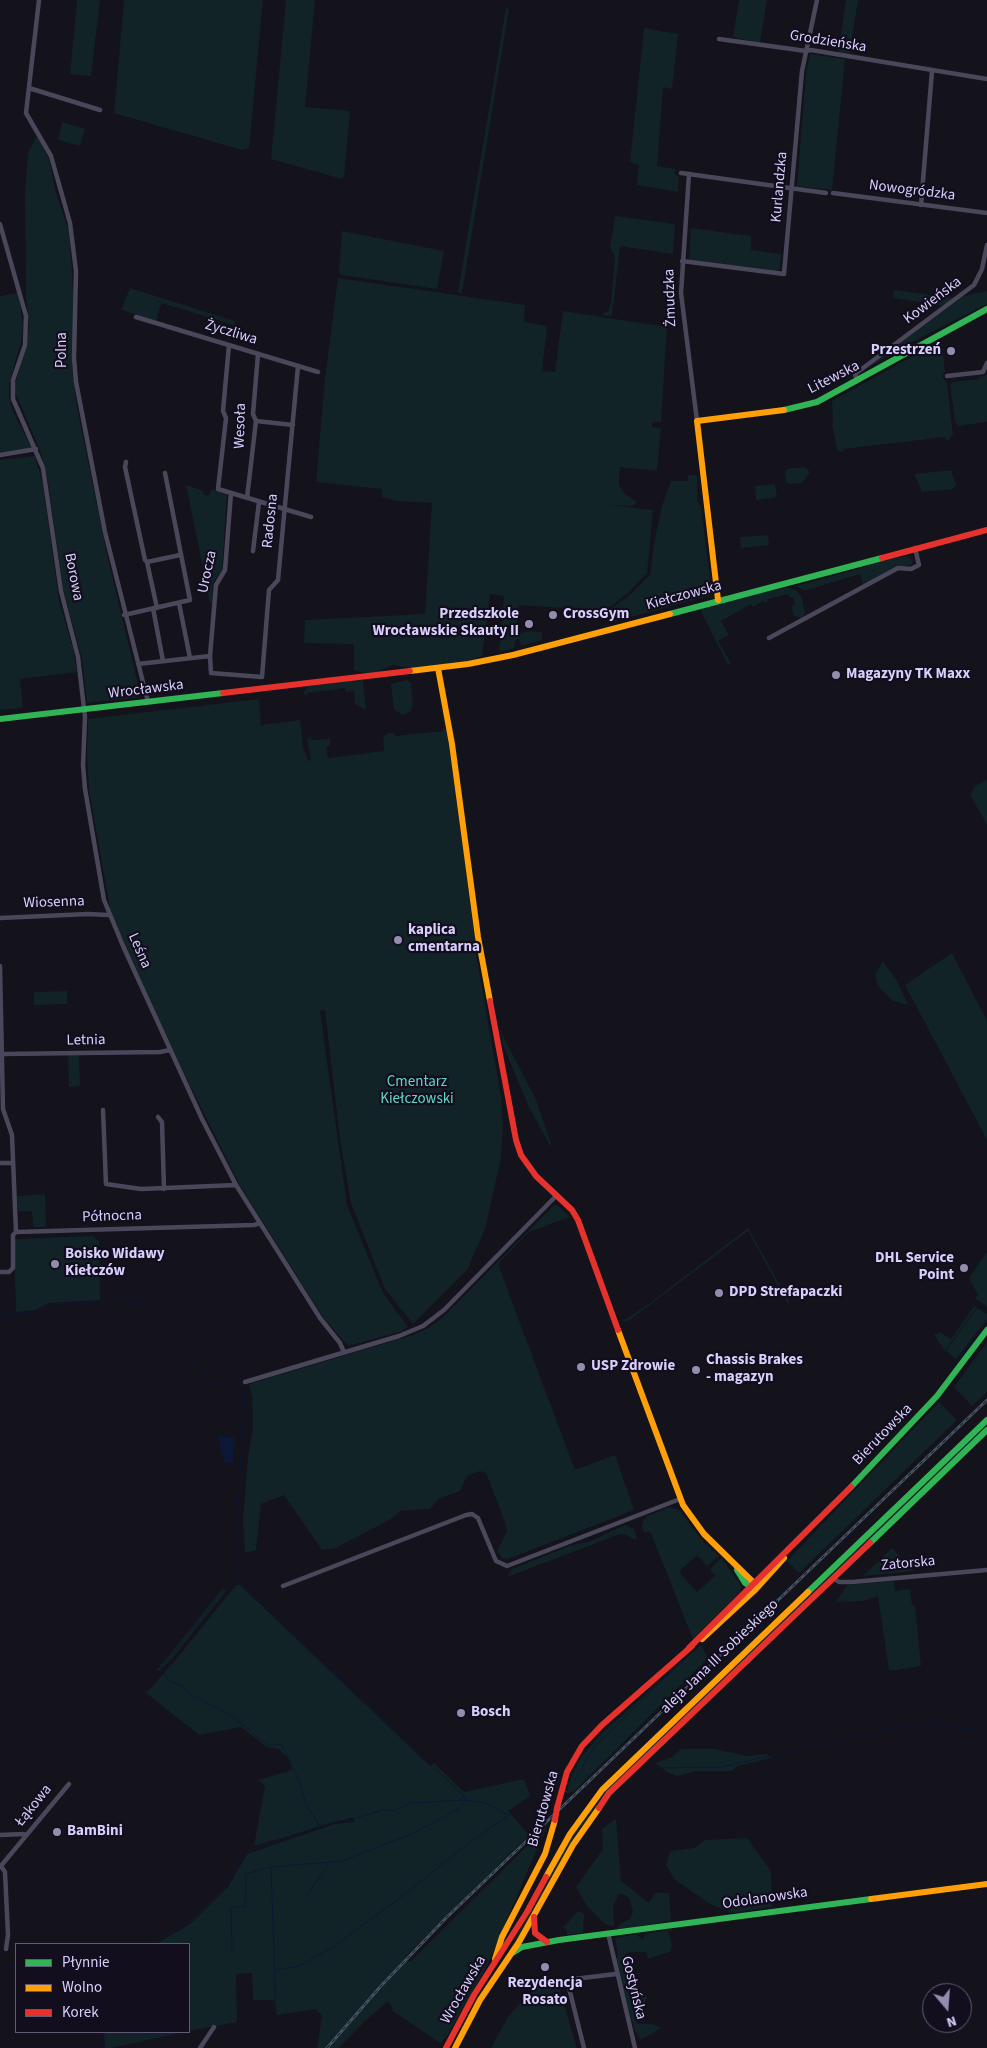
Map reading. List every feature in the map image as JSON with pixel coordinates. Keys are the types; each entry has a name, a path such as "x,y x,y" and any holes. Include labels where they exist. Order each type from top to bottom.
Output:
{"street":[{"name":"Polna","path":"39,0 26,113 51,156 70,223 76,271 74,358 76,382 105,532 124,615 148,702"},
{"name":"Kurlandzka","path":"682,261 784,274 802,70 817,0"},
{"name":"Grodzieńska","path":"720,39 806,52 811,50 987,79"},
{"path":"921,205 932,71"},
{"path":"29,88 100,110"},
{"path":"681,173 826,193"},
{"name":"Żmudzka","path":"689,174 682,261 682,313 718,600"},
{"name":"Nowogródzka","path":"833,193 987,213"},
{"name":"Borowa","path":"0,224 22,300 26,328 24,345 13,380 12,399 36,449 46,480 61,591 78,656 84,709"},
{"name":"Kowieńska","path":"857,381 854,374 974,285 982,269 987,245"},
{"name":"Litewska","path":"697,421 798,408 827,398 987,309"},
{"name":"Życzliwa","path":"136,318 318,372"},
{"path":"229,345 223,412 226,418 218,489 310,517"},
{"name":"Wesoła","path":"247,498 256,421 252,414 258,354"},
{"path":"947,376 983,372 987,363"},
{"name":"Radosna","path":"210,656 211,673 262,676 269,590 278,580 298,366"},
{"path":"256,421 293,425"},
{"path":"0,455 36,449"},
{"path":"126,462 125,467 146,561 163,661"},
{"path":"124,615 190,600 165,473"},
{"name":"Urocza","path":"210,656 216,582 224,570 231,493"},
{"path":"253,551 259,502"},
{"name":"Kiełczowska","path":"296,685 438,668 513,655 987,530"},
{"path":"769,638 898,568 912,570 919,566 915,548"},
{"path":"146,561 180,555"},
{"path":"179,603 190,658"},
{"path":"138,664 210,656"},
{"path":"438,668 454,761 478,937 514,1134 527,1164 556,1196 572,1210 578,1220 680,1499 704,1534 753,1587"},
{"name":"Wrocławska","path":"0,718 296,685"},
{"name":"Leśna","path":"84,709 83,765 85,789 102,888 109,915 202,1119 236,1185 325,1326 340,1343 343,1350"},
{"name":"Wiosenna","path":"0,918 88,914 109,915"},
{"path":"0,966 1,1045 3,1054 1,1109 12,1135 16,1232 13,1235 13,1268 9,1272 0,1272"},
{"name":"Letnia","path":"3,1054 160,1052 170,1050"},
{"path":"103,1110 106,1184 141,1189 236,1185"},
{"path":"158,1117 162,1122 164,1188"},
{"path":"0,1163 13,1163"},
{"path":"245,1382 343,1350 408,1332 433,1320 556,1196"},
{"name":"Północna","path":"16,1232 254,1225 260,1223"},
{"name":"Bierutowska","path":"494,1962 495,1952 545,1854 567,1772 582,1746 602,1725 778,1566 789,1551 926,1408 987,1330"},
{"name":"aleja Jana III Sobieskiego","path":"506,1945 576,1826 610,1781 987,1420"},
{"name":"aleja Jana III Sobieskiego","path":"519,1942 573,1845 609,1793 987,1430"},
{"path":"283,1586 466,1515 472,1514 478,1518 496,1562 507,1566 680,1499"},
{"name":"Zatorska","path":"833,1578 839,1582 852,1582 987,1570"},
{"name":"Łąkowa","path":"0,1866 69,1784"},
{"path":"0,1835 24,1834 26,1836"},
{"path":"0,1866 5,1872 8,1935 6,1949"},
{"name":"Odolanowska","path":"512,1952 522,1947 547,1942 987,1884"},
{"path":"534,1916 535,1934 547,1942"},
{"name":"Bierutowska","path":"506,1945 508,1928"},
{"name":"Gostyńska","path":"608,1934 635,2048"},
{"name":"Wrocławska","path":"455,2048 471,2016 519,1942"},
{"name":"Odolanowska","path":"506,1945 519,1942 547,1942"},
{"name":"Wrocławska","path":"446,2048 470,2001 506,1945"},
{"name":"Wrocławska","path":"499,1971 506,1945"},
{"path":"584,2048 568,1984 574,1979 616,1974"},
{"path":"200,2048 214,2027"}],"green space":[{"path":"77,0 100,0 91,76 70,74"},
{"path":"124,0 263,0 249,148 242,150 114,113"},
{"path":"286,0 315,0 305,107 350,111 344,177 342,179 271,159"},
{"path":"739,0 767,0 760,43 733,37"},
{"path":"846,0 858,0 849,57 838,55"},
{"path":"506,8 509,9 462,293 458,292"},
{"path":"644,28 678,34 672,89 663,87 657,166 676,169 674,173 679,178 678,192 637,185 639,165 630,162"},
{"path":"810,54 845,59 832,190 797,186 806,73"},
{"path":"62,122 85,129 80,146 58,140"},
{"path":"37,136 49,160 56,193 69,231 74,303 72,369 77,407 106,550 141,697 87,703 82,659 63,588 47,475 40,451 14,389 29,328 26,294 25,194 28,153"},
{"path":"615,216 675,224 673,254 620,246 612,316 601,315 608,311 611,303 615,256 610,248"},
{"path":"691,228 751,236 751,250 781,254 780,269 776,271 689,260"},
{"path":"342,231 444,251 437,289 342,275 339,272"},
{"path":"338,278 525,305 524,322 547,326 542,371 555,372 563,311 667,327 661,422 652,422 652,427 661,428 657,471 620,467 619,485 624,493 637,502 633,506 609,505 653,510 647,573 629,592 605,611 519,605 516,634 530,631 542,632 542,640 521,646 519,639 516,639 514,648 499,652 504,596 490,594 482,656 461,663 412,668 393,665 377,672 365,673 354,670 354,644 304,643 305,620 425,614 432,503 397,501 382,497 382,489 316,482 325,378"},
{"path":"130,288 235,321 234,325 161,303 156,321 121,310"},
{"path":"894,290 955,298 944,306 893,298"},
{"path":"987,291 987,304 910,343 859,373 964,296"},
{"path":"18,293 23,325 22,338 9,384 9,398 14,414 32,448 0,453 0,296"},
{"path":"942,340 945,372 942,377 947,383 953,434 950,439 946,441 945,437 843,449 843,452 837,450 832,424 832,401"},
{"path":"987,375 987,422 958,426 955,422 950,385 953,382 979,379 979,377"},
{"path":"35,456 43,486 59,601 73,649 77,672 20,679 23,708 0,710 0,460"},
{"path":"805,467 810,472 802,483 789,484 786,482 785,472 787,469"},
{"path":"951,470 956,485 953,489 922,492 914,474"},
{"path":"688,475 697,475 697,500 701,507 712,595 609,623 609,610 631,594 650,575 654,543 662,506 671,481 688,481"},
{"path":"775,484 777,497 756,500 755,486"},
{"path":"186,485 204,491 203,494 208,496 212,489 227,494 222,571 213,582 212,603 210,603"},
{"path":"768,535 769,545 741,548 740,537"},
{"path":"907,556 913,561 911,565 895,567 863,585 860,574 804,591 796,586 865,567 871,563"},
{"path":"788,587 797,591 802,598 805,614 802,618 794,616 791,606 795,605 793,597 789,597 788,594 768,599 766,604 764,600 753,607 751,604 721,621 729,635 718,641 731,663 728,665 699,607"},
{"path":"363,680 366,710 355,704 354,691 346,692 345,688 307,693 308,697 303,693 308,686"},
{"path":"407,680 411,683 413,705 410,712 402,715 394,709 391,684"},
{"name":"Cmentarz Kiełczowski","path":"259,699 261,725 300,720 303,747 308,761 311,760 307,739 311,736 311,740 330,739 330,746 326,747 328,758 384,751 383,738 388,733 394,733 395,736 443,731 443,727 447,730 475,941 471,946 471,951 476,954 501,1096 503,1124 501,1158 485,1229 467,1270 413,1324 385,1289 351,1203 340,1140 325,1010 320,1011 347,1205 383,1293 408,1327 402,1331 348,1346 323,1317 239,1184 174,1053 111,914 89,790 88,719"},
{"path":"987,780 987,825 970,795 975,786"},
{"path":"952,953 987,1021 987,1140 905,985"},
{"path":"883,961 897,981 908,1005 893,1001 878,986 875,975"},
{"path":"67,991 67,1004 34,1005 34,992"},
{"path":"500,1030 536,1100 552,1146 549,1144 529,1107 503,1045"},
{"path":"68,1055 79,1055 80,1086 69,1087"},
{"path":"45,1194 46,1227 33,1227 32,1211 18,1211 17,1196"},
{"path":"554,1205 559,1206 570,1217 529,1232 498,1264 575,1470 615,1455 634,1510 508,1559 502,1558 497,1551 507,1531 505,1522 486,1473 480,1471 467,1476 460,1491 439,1499 429,1509 400,1511 391,1519 336,1548 322,1550 284,1495 261,1504 256,1550 245,1553 243,1520 248,1456 253,1428 252,1396 249,1384 413,1335 430,1327 443,1317"},
{"path":"748,1228 790,1303 788,1304 748,1231 627,1322 620,1320 626,1319 650,1303"},
{"path":"93,1236 99,1241 100,1300 48,1303 36,1310 16,1312 14,1239"},
{"path":"987,1252 987,1307 975,1298 978,1295 969,1278"},
{"path":"975,1305 976,1308 945,1351 934,1335 940,1332 951,1339"},
{"path":"977,1308 987,1314 987,1319 955,1359 946,1351"},
{"path":"987,1342 987,1392 972,1406 954,1387"},
{"path":"939,1402 957,1420 799,1573 787,1561"},
{"path":"987,1423 987,1426 608,1791 576,1834 517,1940 513,1940 571,1837 602,1794"},
{"path":"669,1507 679,1510 701,1539 719,1556 707,1566 697,1555 679,1572 697,1592 715,1576 710,1569 721,1558 741,1585 740,1592 693,1639 650,1531 644,1533 642,1527 643,1521 647,1516"},
{"path":"625,1525 634,1529 637,1539 634,1540 625,1534 620,1534 507,1577 512,1569 569,1546 591,1541"},
{"path":"892,1548 914,1571 863,1576"},
{"path":"894,1581 895,1591 910,1589 912,1605 915,1605 921,1666 889,1671 878,1596 863,1601 836,1602 847,1585"},
{"path":"236,1585 240,1585 430,1766 434,1763 464,1792 524,1779 530,1796 508,1811 529,1835 404,1958 410,1962 547,1826 487,1966 447,2036 440,2043 393,2011 391,2005 387,2002 339,2048 317,2048 322,2016 316,2009 277,2015 274,2000 253,2000 252,1973 236,1974 237,2022 190,2031 190,1943 158,1943 190,1924 228,1887 247,1854 335,1824 355,1822 353,1817 254,1846 265,1786 258,1780 292,1770 288,1758 279,1749 267,1747 241,1727 199,1735 146,1693 174,1662"},
{"path":"223,1588 226,1591 174,1656 159,1671 157,1670"},
{"path":"701,1645 708,1658 574,1791 566,1794 572,1775 581,1757 602,1733"},
{"path":"681,1749 714,1749 748,1756 766,1754 774,1757 738,1766 731,1771 697,1771 677,1776 667,1772 655,1763 672,1757"},
{"path":"616,1819 621,1881 649,1903 655,1893 669,1893 671,1921 616,1930 620,1924 630,1919 633,1912 629,1898 620,1893 613,1906 614,1926 606,1925 587,1906 576,1887 603,1849 602,1829"},
{"path":"747,1838 771,1871 772,1907 733,1913 710,1904 675,1880 666,1865 670,1851 694,1848 705,1840"},
{"path":"578,1911 584,1914 583,1933 567,1935 567,1931 563,1928"},
{"path":"668,1930 672,1946 670,1952 651,1958 648,1958 646,1952 630,1952 625,1955 632,1959 632,1973 635,1985 632,1996 634,1999 644,1996 643,1989 647,1998 635,2019 638,2024 651,2024 661,2028 641,2040 634,2029 615,1962 618,1955 615,1938 636,1934 643,1940 645,1934"},
{"path":"558,1984 577,2048 491,2048 508,2017 525,1997 539,1985"},
{"path":"104,2033 180,2033 111,2048 105,2048"}],"water":[{"path":"218,1436 235,1437 233,1463 224,1463"}],"waterway":[{"path":"447,687 452,720"},
{"path":"454,727 481,935 503,1054"},
{"path":"518,1134 533,1166 554,1185"},
{"path":"0,1315 35,1314 48,1304 140,1300 159,1331 203,1373 209,1382"},
{"path":"981,1329 987,1320"},
{"path":"959,1357 977,1334"},
{"path":"211,1385 244,1378"},
{"path":"239,1484 245,1391"},
{"path":"160,1669 234,1577 239,1493"},
{"path":"153,1943 191,1921 226,1886 245,1853 255,1848 335,1821 350,1820 382,1810 396,1810 410,1803 465,1800 464,1796 238,1581"},
{"path":"571,1741 690,1639"},
{"path":"574,1781 594,1747 697,1647"},
{"path":"164,1673 167,1680 184,1687 188,1693 230,1715 268,1745 282,1745 300,1782 306,1805 321,1827"},
{"path":"648,1768 721,1767 904,1726 939,1724 967,1729 987,1727"},
{"path":"522,1806 532,1797 559,1757"},
{"path":"582,1769 588,1776"},
{"path":"276,2013 271,1867 342,1861 409,1835 461,1808 465,1800 485,1803 508,1815"},
{"path":"275,1970 299,1966 333,1947 400,1898 470,1842 520,1808"},
{"path":"555,1906 596,1831"},
{"path":"308,1894 329,1864"},
{"path":"232,1951 231,1908 245,1906 246,1874 270,1867"},
{"path":"0,1968 15,1966"},
{"path":"102,2033 103,2048"}],"railway":[{"path":"327,2048 380,1987 446,1918 987,1400"}],"traffic: fast":[{"path":"784,410 817,402 987,309"},
{"path":"670,614 882,558"},
{"path":"0,719 223,693"},
{"path":"851,1487 937,1396 987,1330"},
{"path":"808,1592 987,1420"},
{"path":"870,1543 987,1430"},
{"path":"737,1570 745,1583 753,1588"},
{"path":"514,1952 522,1947 559,1940 871,1899"}],"traffic: slow":[{"path":"718,600 697,421 784,410"},
{"path":"410,671 468,664 513,655 670,614"},
{"path":"438,668 452,744 478,937 490,1001"},
{"path":"618,1330 683,1505 704,1534 754,1583 756,1589"},
{"path":"702,1639 756,1589 784,1558"},
{"path":"546,1877 570,1834 602,1790 808,1592"},
{"path":"455,2048 480,2000 519,1942 573,1845 599,1808"},
{"path":"495,1959 502,1937 545,1854 555,1820"},
{"path":"871,1899 987,1884"}],"traffic: jam":[{"path":"882,558 987,530"},
{"path":"223,693 410,671"},
{"path":"490,1001 516,1140 521,1155 536,1176 572,1210 578,1220 618,1330"},
{"path":"689,1648 851,1487"},
{"path":"599,1808 609,1793 870,1543"},
{"path":"557,1808 567,1772 582,1746 602,1725 692,1646"},
{"path":"555,1820 557,1808"},
{"path":"446,2048 474,1995 527,1912 546,1877"},
{"path":"534,1917 535,1933 547,1942"}],"place":[{"name":"Przestrzeń","path":"951,351"},
{"name":"CrossGym","path":"553,615"},
{"name":"Przedszkole Wrocławskie Skauty II","path":"529,624"},
{"name":"Magazyny TK Maxx","path":"836,675"},
{"name":"kaplica cmentarna","path":"398,940"},
{"name":"Boisko Widawy Kiełczów","path":"55,1264"},
{"name":"DHL Service Point","path":"964,1268"},
{"name":"DPD Strefapaczki","path":"719,1293"},
{"name":"USP Zdrowie","path":"581,1367"},
{"name":"Chassis Brakes - magazyn","path":"696,1370"},
{"name":"Bosch","path":"461,1713"},
{"name":"BamBini","path":"57,1832"},
{"name":"Rezydencja Rosato","path":"545,1967"}]}
